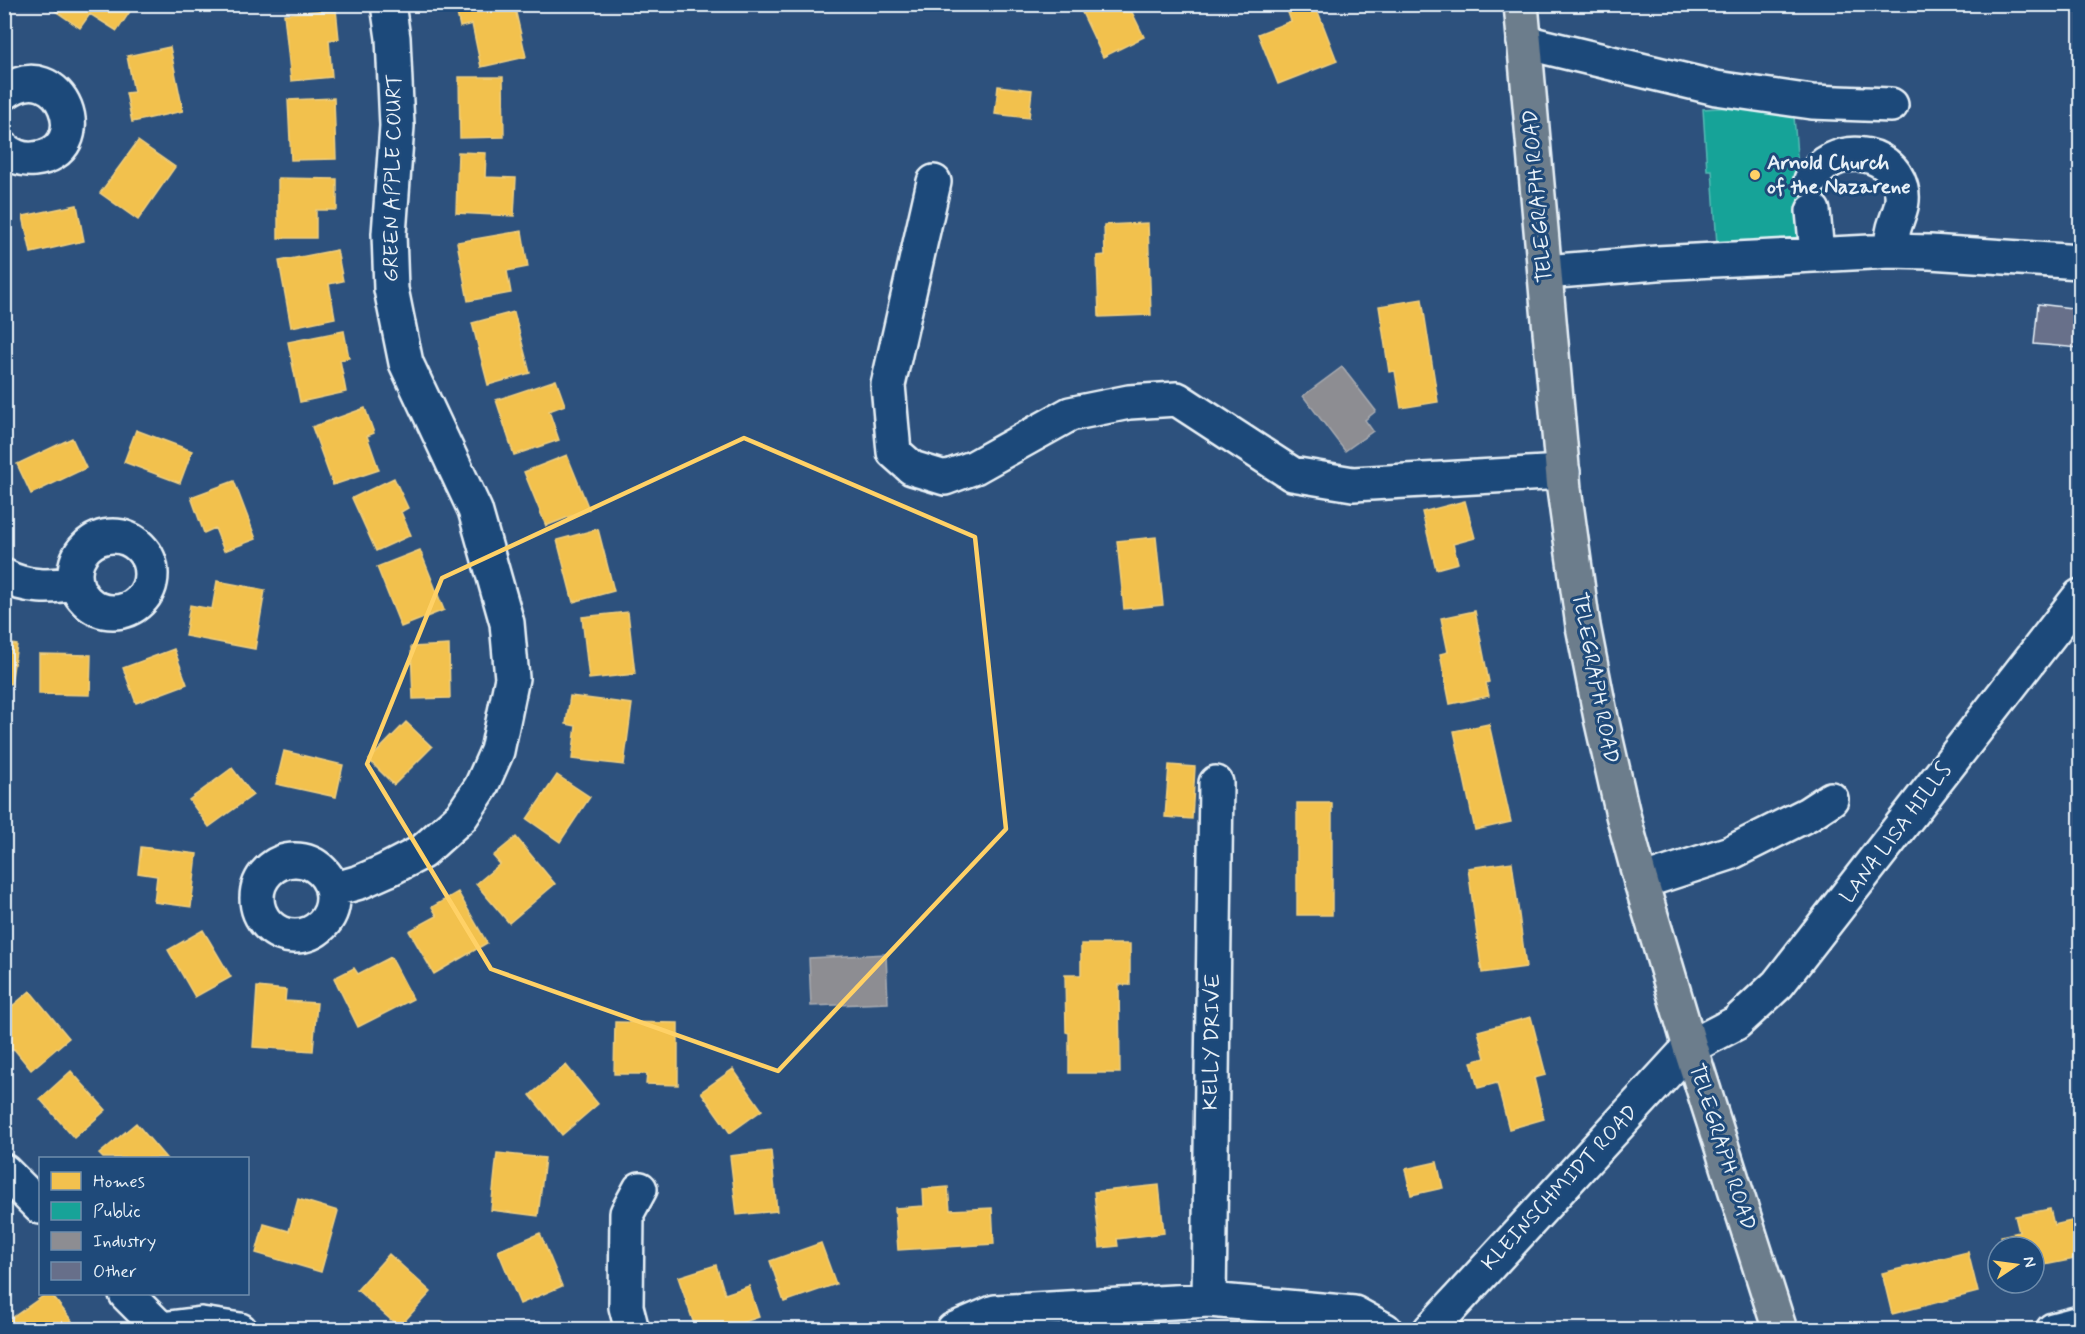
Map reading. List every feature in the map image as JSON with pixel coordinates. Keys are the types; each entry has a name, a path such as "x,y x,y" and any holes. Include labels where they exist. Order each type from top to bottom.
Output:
{"main road":[{"name":"TELEGRAPH ROAD","path":"1521,4 1563,472 1583,626 1601,718 1641,882 1690,1047 1780,1329"}],"street":[{"name":"GREEN APPLE COURT","path":"332,890 378,874 422,852 461,817 482,787 497,751 512,678 507,622 475,510 406,363 391,289 389,234 398,126 393,38 388,4"},
{"path":"1524,42 1716,88 1812,102 1891,105"},
{"path":"4,93 23,83 44,85 62,98 69,119 65,140 49,155 28,160 17,158 4,149"},
{"path":"1817,253 1812,195 1816,170 1844,154 1868,155 1879,159 1889,166 1896,176 1902,190 1902,206 1894,228 1890,251"},
{"path":"934,182 888,385 894,452 912,468 945,478 975,467 1070,414 1129,402 1177,399 1292,474 1353,484 1563,472"},
{"path":"1545,272 1817,253 1890,251 2080,262"},
{"path":"4,576 35,586 62,586 76,582"},
{"name":"LANA LISA HILLS","path":"1690,1047 1736,1023 1778,984 2080,596"},
{"name":"KELLY DRIVE","path":"1209,1300 1216,783"},
{"path":"1641,882 1730,853 1808,814 1832,799"},
{"name":"KLEINSCHMIDT ROAD","path":"1430,1329 1690,1047"},
{"path":"4,1171 39,1206"},
{"path":"632,1329 626,1307 627,1214 640,1189"},
{"path":"128,1295 160,1329 201,1324 240,1329"},
{"path":"953,1329 995,1312 1209,1300 1354,1313 1385,1329"},
{"path":"2053,1329 2080,1323"}],"highlighted area":[{"path":"744,438 975,537 1006,829 778,1071 491,969 367,764 442,578"}],"building: Homes":[{"path":"58,4 135,4 117,31 90,14 80,28 54,10"},
{"path":"455,4 514,4 526,57 481,67 472,24 460,27"},
{"path":"1078,4 1128,4 1144,37 1103,57"},
{"path":"1301,4 1315,4 1337,61 1278,84 1258,34 1291,21 1287,10"},
{"path":"336,9 339,39 329,40 332,77 291,81 284,14"},
{"path":"170,47 183,111 132,122 126,93 134,92 127,56"},
{"path":"459,77 503,77 504,137 460,138"},
{"path":"998,86 1032,90 1029,118 995,114"},
{"path":"334,98 336,159 291,160 288,100"},
{"path":"138,141 175,167 138,220 100,193"},
{"path":"458,152 486,153 485,177 516,178 514,216 456,213"},
{"path":"278,178 337,179 337,210 316,210 316,238 278,238"},
{"path":"77,205 84,241 31,253 23,216"},
{"path":"1148,223 1151,315 1099,317 1097,256 1105,255 1104,225"},
{"path":"522,231 528,267 507,271 511,293 468,301 457,242"},
{"path":"337,250 343,281 329,284 335,318 291,327 279,261"},
{"path":"1422,299 1438,402 1401,408 1395,371 1389,372 1379,306"},
{"path":"514,312 530,373 488,385 472,323"},
{"path":"344,331 349,358 340,360 346,392 300,402 288,342"},
{"path":"556,380 565,405 549,411 559,440 514,455 496,400"},
{"path":"365,408 374,433 367,436 379,470 333,485 312,427"},
{"path":"136,430 192,451 180,483 124,462"},
{"path":"72,438 86,468 31,494 17,464"},
{"path":"567,455 589,509 546,526 524,472"},
{"path":"394,478 408,508 401,512 411,535 376,551 352,498"},
{"path":"234,481 256,539 224,551 215,528 204,533 191,497"},
{"path":"1465,501 1475,538 1453,544 1458,563 1436,569 1422,512"},
{"path":"598,529 614,591 573,602 557,540"},
{"path":"1156,537 1163,605 1124,609 1117,541"},
{"path":"420,550 444,610 401,627 377,567"},
{"path":"217,581 265,590 255,649 185,636 190,605 212,609"},
{"path":"1475,611 1489,682 1486,683 1489,696 1450,704 1440,654 1448,652 1441,618"},
{"path":"628,612 635,674 589,679 582,617"},
{"path":"4,643 17,645 11,684 4,683"},
{"path":"449,645 450,698 413,699 411,647"},
{"path":"174,649 187,684 136,703 123,668"},
{"path":"39,654 91,655 90,695 39,694"},
{"path":"570,696 632,704 624,765 572,759 576,726 566,724"},
{"path":"406,722 432,747 394,785 369,760"},
{"path":"1489,724 1511,822 1475,830 1454,731"},
{"path":"284,751 343,765 336,797 276,784"},
{"path":"1169,765 1195,767 1192,819 1165,817"},
{"path":"232,768 253,795 209,827 189,800"},
{"path":"557,775 590,797 560,842 527,819"},
{"path":"1297,803 1332,803 1332,915 1297,915"},
{"path":"516,837 555,884 509,923 476,884 500,864 493,856"},
{"path":"141,847 197,854 191,907 154,902 157,876 138,873"},
{"path":"1512,862 1526,967 1482,973 1468,868"},
{"path":"458,892 487,943 434,974 409,931 437,916 432,907"},
{"path":"203,930 231,977 195,997 168,950"},
{"path":"1081,944 1130,944 1130,985 1119,985 1120,1073 1069,1073 1065,975 1081,975"},
{"path":"391,957 413,999 358,1027 334,978 354,968 358,974"},
{"path":"257,987 286,990 285,1001 317,1003 313,1051 253,1047"},
{"path":"30,991 69,1038 31,1070 14,1049 4,1056 4,1013"},
{"path":"1531,1017 1546,1075 1534,1078 1544,1119 1509,1129 1497,1083 1478,1088 1471,1062 1485,1058 1478,1031"},
{"path":"615,1022 678,1023 678,1085 646,1084 647,1074 614,1074"},
{"path":"566,1065 598,1104 562,1135 530,1095"},
{"path":"733,1069 762,1110 730,1133 701,1092"},
{"path":"71,1071 106,1110 74,1138 40,1099"},
{"path":"136,1123 165,1157 102,1157 99,1154"},
{"path":"771,1151 777,1211 737,1215 730,1156"},
{"path":"497,1153 545,1158 538,1216 491,1210"},
{"path":"1437,1162 1443,1188 1411,1195 1405,1169"},
{"path":"1159,1185 1164,1233 1117,1239 1118,1246 1100,1248 1094,1192"},
{"path":"948,1187 950,1210 992,1208 994,1244 898,1250 895,1208 924,1206 923,1189"},
{"path":"298,1199 338,1211 321,1272 256,1253 264,1224 289,1231"},
{"path":"2050,1209 2054,1225 2080,1219 2080,1258 2046,1265 2046,1235 2006,1235 2019,1232 2015,1216"},
{"path":"540,1233 562,1286 520,1304 498,1251"},
{"path":"821,1243 836,1284 784,1302 770,1261"},
{"path":"1968,1252 1978,1292 1892,1314 1882,1273"},
{"path":"389,1254 431,1292 399,1327 357,1290"},
{"path":"716,1265 725,1294 749,1286 759,1317 721,1330 696,1330 678,1277"},
{"path":"45,1295 52,1295 72,1321 61,1330 10,1330 5,1323"},
{"path":"443,1321 456,1330 437,1330"}],"building: Public":[{"name":"Arnold Church of the Nazarene","path":"1793,103 1799,181 1824,179 1826,210 1802,239 1717,245 1712,170 1707,170 1703,109"}],"building: Industry":[{"path":"1342,367 1376,411 1365,420 1373,431 1345,451 1303,396"},
{"path":"886,954 888,1003 811,1006 809,958"}],"building: Other":[{"path":"2038,304 2080,309 2080,348 2034,344"}],"place":[{"name":"Arnold Church of the Nazarene","path":"1755,175"}]}
